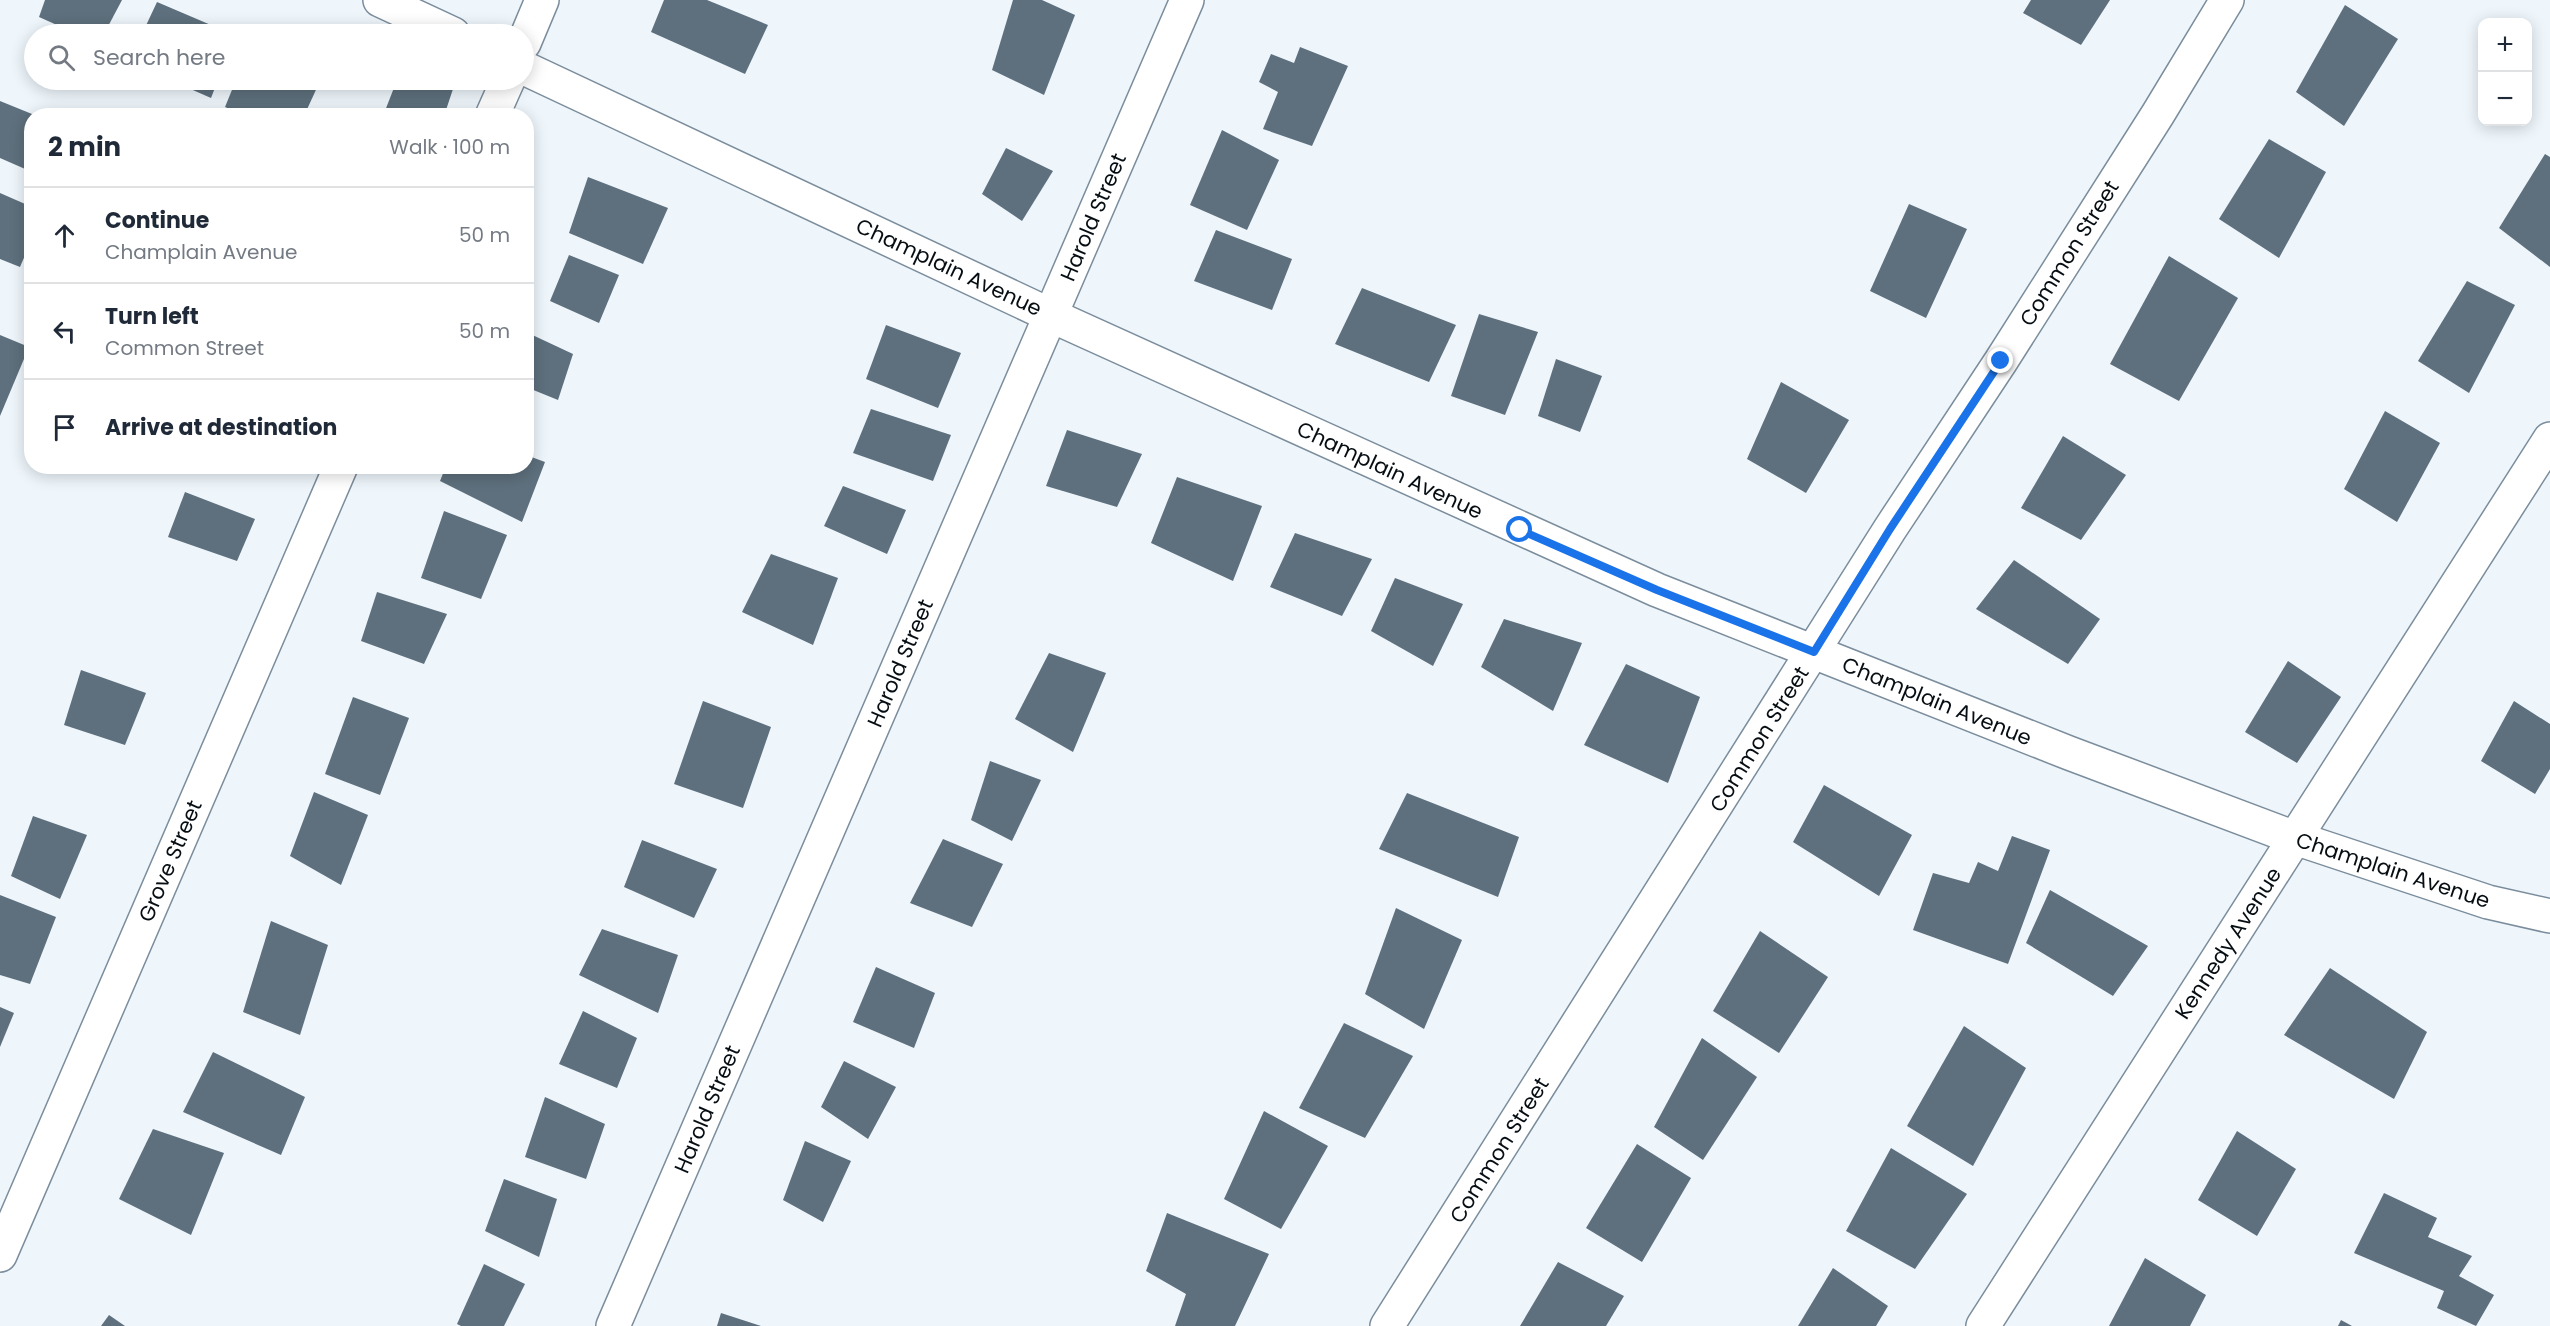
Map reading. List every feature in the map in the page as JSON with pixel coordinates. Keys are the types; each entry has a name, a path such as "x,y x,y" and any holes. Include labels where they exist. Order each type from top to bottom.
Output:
{"street":[{"path":"380,0 432,24"},
{"path":"532,24 542,0"},
{"name":"Harold Street","path":"613,1326 1187,0"},
{"name":"Common Street","path":"1387,1326 1890,529 2001,361 2158,114 2227,0"},
{"name":"Champlain Avenue","path":"534,73 1050,315 1657,590 2080,757 2295,838 2488,902 2550,916"},
{"path":"496,108 504,90"},
{"name":"Kennedy Avenue","path":"1983,1326 2550,439"},
{"name":"Grove Street","path":"0,1255 337,474"}],"building":[{"path":"45,0 122,0 109,24 55,24 39,17"},
{"path":"664,0 707,0 768,25 745,74 651,32"},
{"path":"1013,0 1042,0 1075,15 1044,95 992,70"},
{"path":"2031,0 2110,0 2081,45 2023,13"},
{"path":"157,2 209,24 147,24"},
{"path":"2345,5 2398,39 2344,126 2296,92"},
{"path":"1300,47 1348,66 1312,146 1263,129 1278,92 1259,82 1271,54 1294,63"},
{"path":"193,90 214,90 211,98"},
{"path":"232,90 316,90 308,108 225,107"},
{"path":"393,90 453,90 447,108 386,108"},
{"path":"0,101 24,111 24,168 0,158"},
{"path":"1222,130 1279,160 1247,230 1190,205"},
{"path":"2269,139 2326,172 2279,258 2219,219"},
{"path":"1006,148 1053,171 1022,221 982,194"},
{"path":"2545,154 2550,157 2550,267 2499,228"},
{"path":"588,177 668,208 643,264 569,233"},
{"path":"0,193 24,204 24,258 20,267 0,259"},
{"path":"1909,204 1967,229 1926,318 1870,291"},
{"path":"1216,230 1292,259 1272,310 1194,281"},
{"path":"569,255 619,275 599,323 550,301"},
{"path":"2169,256 2238,298 2179,401 2110,364"},
{"path":"2467,281 2515,305 2469,393 2418,361"},
{"path":"1362,288 1456,325 1429,382 1335,344"},
{"path":"1479,314 1538,332 1505,415 1451,396"},
{"path":"886,325 961,353 938,408 866,379"},
{"path":"0,335 24,345 24,359 0,416"},
{"path":"534,336 573,354 558,400 534,390"},
{"path":"1556,359 1602,376 1580,432 1538,416"},
{"path":"1781,382 1849,420 1806,493 1747,459"},
{"path":"871,409 951,435 933,481 853,453"},
{"path":"2385,411 2440,443 2397,522 2344,489"},
{"path":"1067,430 1142,454 1117,507 1046,486"},
{"path":"2063,436 2126,475 2081,540 2021,508"},
{"path":"534,458 545,462 522,522 440,481 443,474 534,474"},
{"path":"1177,477 1262,506 1233,581 1151,543"},
{"path":"843,486 906,510 887,554 824,526"},
{"path":"185,492 255,519 237,561 168,537"},
{"path":"444,511 507,535 481,599 421,578"},
{"path":"1295,533 1372,559 1342,616 1270,587"},
{"path":"771,554 838,578 813,645 742,612"},
{"path":"2014,560 2100,619 2068,664 1976,609"},
{"path":"1395,578 1463,604 1433,666 1371,631"},
{"path":"377,592 447,614 424,664 361,641"},
{"path":"1504,619 1582,643 1553,711 1481,667"},
{"path":"1049,653 1106,673 1073,752 1015,719"},
{"path":"2288,661 2341,697 2297,763 2245,732"},
{"path":"1626,664 1700,697 1668,783 1584,745"},
{"path":"81,670 146,693 125,745 64,725"},
{"path":"353,697 409,718 380,795 325,774"},
{"path":"703,701 771,727 743,808 674,784"},
{"path":"2514,701 2550,724 2550,769 2535,794 2481,761"},
{"path":"990,761 1041,780 1012,841 971,820"},
{"path":"1824,785 1912,835 1879,896 1793,842"},
{"path":"314,792 368,815 341,885 290,856"},
{"path":"1407,793 1519,837 1498,897 1379,849"},
{"path":"33,816 87,835 60,899 11,876"},
{"path":"2012,836 2050,850 2008,964 1913,930 1933,873 1969,883 1978,862 1998,871"},
{"path":"943,839 1003,864 972,927 910,903"},
{"path":"642,840 717,869 694,918 624,887"},
{"path":"2050,890 2148,946 2113,996 2026,943"},
{"path":"0,895 56,917 30,984 0,975"},
{"path":"1396,908 1462,940 1424,1029 1365,994"},
{"path":"271,921 328,945 300,1035 243,1012"},
{"path":"602,929 678,955 658,1013 579,975"},
{"path":"1760,931 1828,977 1779,1053 1713,1011"},
{"path":"876,967 935,993 914,1048 853,1022"},
{"path":"2330,968 2427,1032 2394,1099 2284,1035"},
{"path":"0,1007 14,1013 0,1047"},
{"path":"583,1011 637,1038 617,1088 559,1064"},
{"path":"1344,1023 1413,1056 1365,1138 1299,1108"},
{"path":"1964,1026 2026,1068 1973,1166 1907,1126"},
{"path":"1702,1038 1757,1077 1703,1160 1654,1127"},
{"path":"213,1052 305,1097 281,1155 183,1112"},
{"path":"844,1061 896,1087 868,1139 821,1107"},
{"path":"545,1097 605,1124 586,1179 525,1157"},
{"path":"1264,1111 1328,1146 1281,1229 1224,1199"},
{"path":"153,1129 224,1153 191,1235 119,1199"},
{"path":"2237,1131 2296,1169 2257,1236 2198,1200"},
{"path":"805,1141 851,1161 823,1222 783,1200"},
{"path":"1637,1144 1691,1178 1642,1262 1586,1228"},
{"path":"1891,1148 1967,1194 1915,1269 1846,1231"},
{"path":"504,1179 557,1199 539,1257 485,1231"},
{"path":"2384,1193 2437,1218 2428,1237 2472,1256 2459,1276 2494,1295 2476,1326 2437,1308 2444,1291 2354,1253"},
{"path":"1167,1213 1269,1254 1235,1326 1175,1326 1186,1294 1146,1271"},
{"path":"2145,1258 2206,1295 2190,1326 2109,1326"},
{"path":"1558,1262 1624,1296 1606,1326 1520,1326"},
{"path":"484,1264 525,1284 504,1326 461,1326 457,1324"},
{"path":"1833,1268 1888,1306 1876,1326 1798,1326"},
{"path":"721,1313 761,1326 717,1326"},
{"path":"109,1315 125,1326 101,1326"},
{"path":"2341,1320 2352,1326 2338,1326"}],"route":[{"path":"1520,530 1657,590 1814,652 1890,529 2001,361"}]}
